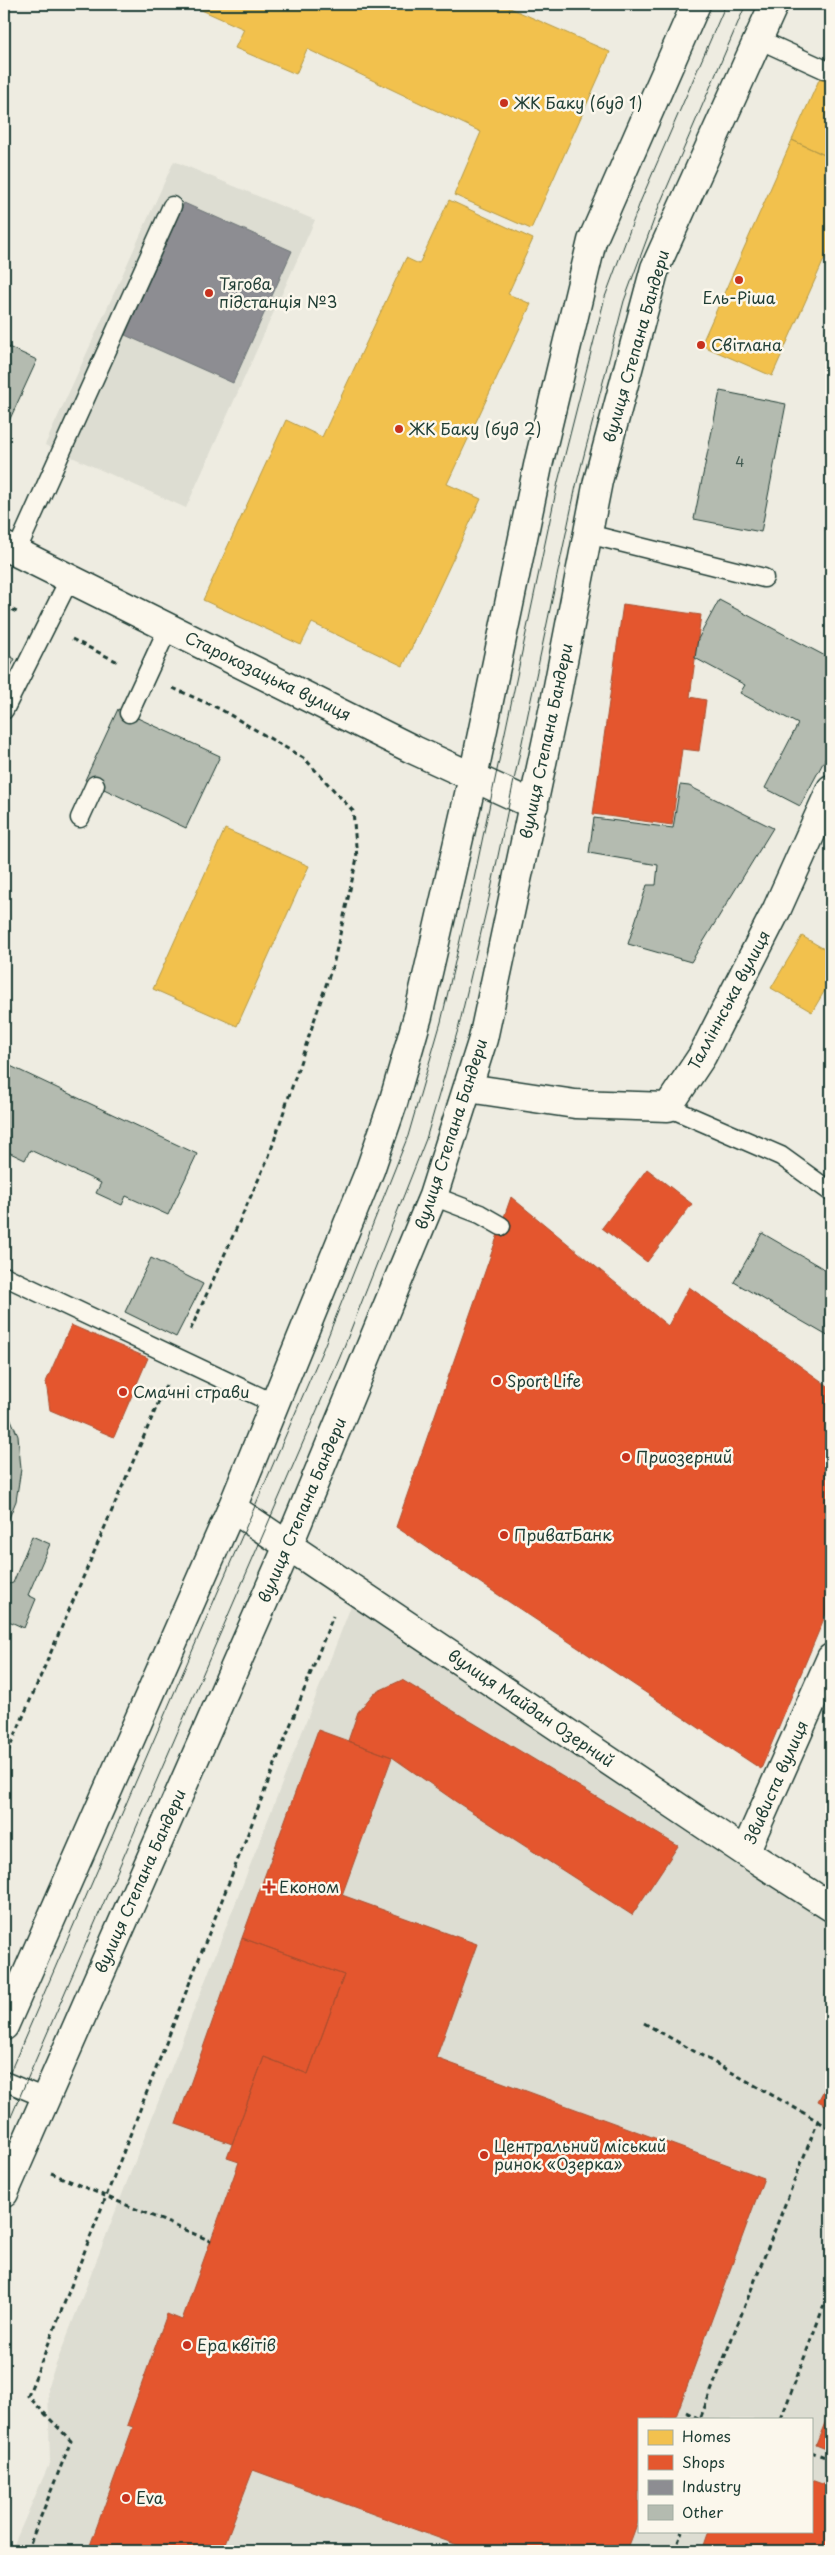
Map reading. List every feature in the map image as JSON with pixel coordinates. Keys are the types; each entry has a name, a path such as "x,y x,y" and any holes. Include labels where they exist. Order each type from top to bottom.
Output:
{"main road":[{"path":"4,2026 232,1508 370,1170 393,1103 418,1016 473,777 539,461 592,241 696,4"},
{"name":"вулиця Степана Бандери","path":"4,2193 288,1546 433,1196 483,1039 534,805 598,481 655,268 774,4"},
{"name":"Старокозацька вулиця","path":"10,549 473,777 534,805"},
{"name":"Талліннська вулиця","path":"668,1107 702,1056 777,909 831,789"},
{"path":"468,1088 575,1104 668,1107"},
{"name":"вулиця Майдан Озерний","path":"232,1508 745,1852 831,1907"},
{"name":"Звивиста вулиця","path":"745,1852 831,1658"}],"lane":[{"path":"758,39 824,69"},
{"path":"10,549 172,206"},
{"path":"588,534 764,578"},
{"path":"4,710 70,578"},
{"path":"129,713 169,626"},
{"path":"80,818 95,785"},
{"path":"668,1107 781,1156 831,1192"},
{"path":"433,1196 480,1214 501,1226"},
{"path":"4,1276 275,1404"},
{"path":"4,2080 45,2098"}],"path":[{"path":"4,606 146,676 220,709 305,759 353,811 357,858 334,961 268,1156 177,1359 4,1761"},
{"path":"27,2551 72,2441 28,2396 345,1584"},
{"path":"644,2023 831,2130"},
{"path":"700,2418 818,2122"},
{"path":"50,2173 210,2241"},
{"path":"781,2418 831,2288"},
{"path":"686,2412 698,2418"},
{"path":"812,2452 831,2459"},
{"path":"675,2551 682,2532"}],"shaded area":[{"path":"174,161 315,220 186,508 45,445"},
{"name":"Центральний міський ринок «Озерка»","path":"351,1606 831,1924 831,2551 11,2551 50,2462 48,2385"}],"building: Homes":[{"name":"ЖК Баку (буд 1)","path":"188,4 501,4 610,52 531,229 454,195 481,132 307,49 296,74 235,48 244,29"},
{"path":"831,53 831,158 792,140"},
{"path":"792,140 831,158 831,244 772,376 701,345"},
{"name":"ЖК Баку (буд 2)","path":"449,200 533,239 508,294 531,304 447,484 481,499 403,666 312,623 301,645 203,600 286,420 322,437 406,258 419,264"},
{"path":"225,829 309,866 237,1026 153,989"},
{"path":"802,936 831,953 831,980 812,1012 771,988"}],"building: Shops":[{"path":"623,604 701,615 690,697 706,700 699,751 682,749 672,825 593,814"},
{"path":"647,1169 692,1204 647,1262 602,1228"},
{"name":"Приозерний","path":"511,1197 668,1326 689,1287 831,1388 831,1602 761,1769 396,1527"},
{"path":"71,1325 148,1358 114,1437 50,1410 46,1382"},
{"path":"402,1680 678,1846 632,1915 455,1801 392,1757 348,1741 358,1712 374,1693"},
{"path":"318,1730 392,1757 342,1895 477,1944 436,2058 764,2178 675,2418 638,2418 638,2522 627,2551 474,2551 253,2470 222,2551 88,2551 133,2427 127,2425 167,2314 182,2320 239,2162 227,2158 264,2057 308,2074 344,1975 242,1938"},
{"path":"242,1938 344,1975 308,2074 264,2057 232,2144 176,2124"},
{"path":"831,2077 831,2108 818,2101"},
{"path":"831,2408 831,2451 816,2445"},
{"path":"812,2480 831,2487 831,2551 702,2551 709,2532 812,2532"}],"building: Industry":[{"name":"Тягова пiдстанцiя №3","path":"184,203 292,251 233,383 125,335"}],"building: Other":[{"path":"4,345 37,360 4,432"},
{"path":"720,391 786,404 761,532 694,519"},
{"path":"719,600 831,659 831,748 800,806 765,788 798,724 740,693 745,685 695,658 698,639"},
{"path":"4,653 15,659 4,679"},
{"path":"118,709 220,756 186,828 85,780"},
{"path":"680,785 689,786 773,828 691,962 628,944 647,885 656,885 658,865 589,853 594,818 673,828"},
{"path":"4,1063 197,1154 168,1215 126,1196 122,1205 96,1193 101,1183 30,1150 25,1160 4,1150 6,1139 4,1138"},
{"path":"762,1233 831,1273 831,1338 734,1282"},
{"path":"151,1258 203,1284 176,1337 125,1312"},
{"path":"4,1403 18,1436 21,1469 16,1501 4,1530"},
{"path":"32,1536 50,1544 28,1595 36,1599 24,1628 4,1621 4,1585 13,1583"}],"tram line":[{"path":"4,2086 323,1349 408,1136 441,1022 471,893 558,482 605,297 641,200 726,4"},
{"path":"4,2133 340,1357 426,1139 459,1026 490,894 576,486 624,301 659,206 746,4"}],"place":[{"name":"ЖК Баку (буд 1)","path":"504,103"},
{"name":"Ель-Ріша","path":"739,280"},
{"name":"Тягова пiдстанцiя №3","path":"209,293"},
{"name":"Світлана","path":"701,345"},
{"name":"ЖК Баку (буд 2)","path":"399,429"},
{"name":"Sport Life","path":"497,1381"},
{"name":"Смачні страви","path":"123,1392"},
{"name":"Приозерний","path":"626,1457"},
{"name":"ПриватБанк","path":"504,1535"},
{"name":"Економ","path":"269,1887"},
{"name":"Центральний міський ринок «Озерка»","path":"484,2155"},
{"name":"Ера квітів","path":"187,2345"},
{"name":"Eva","path":"126,2498"}]}
